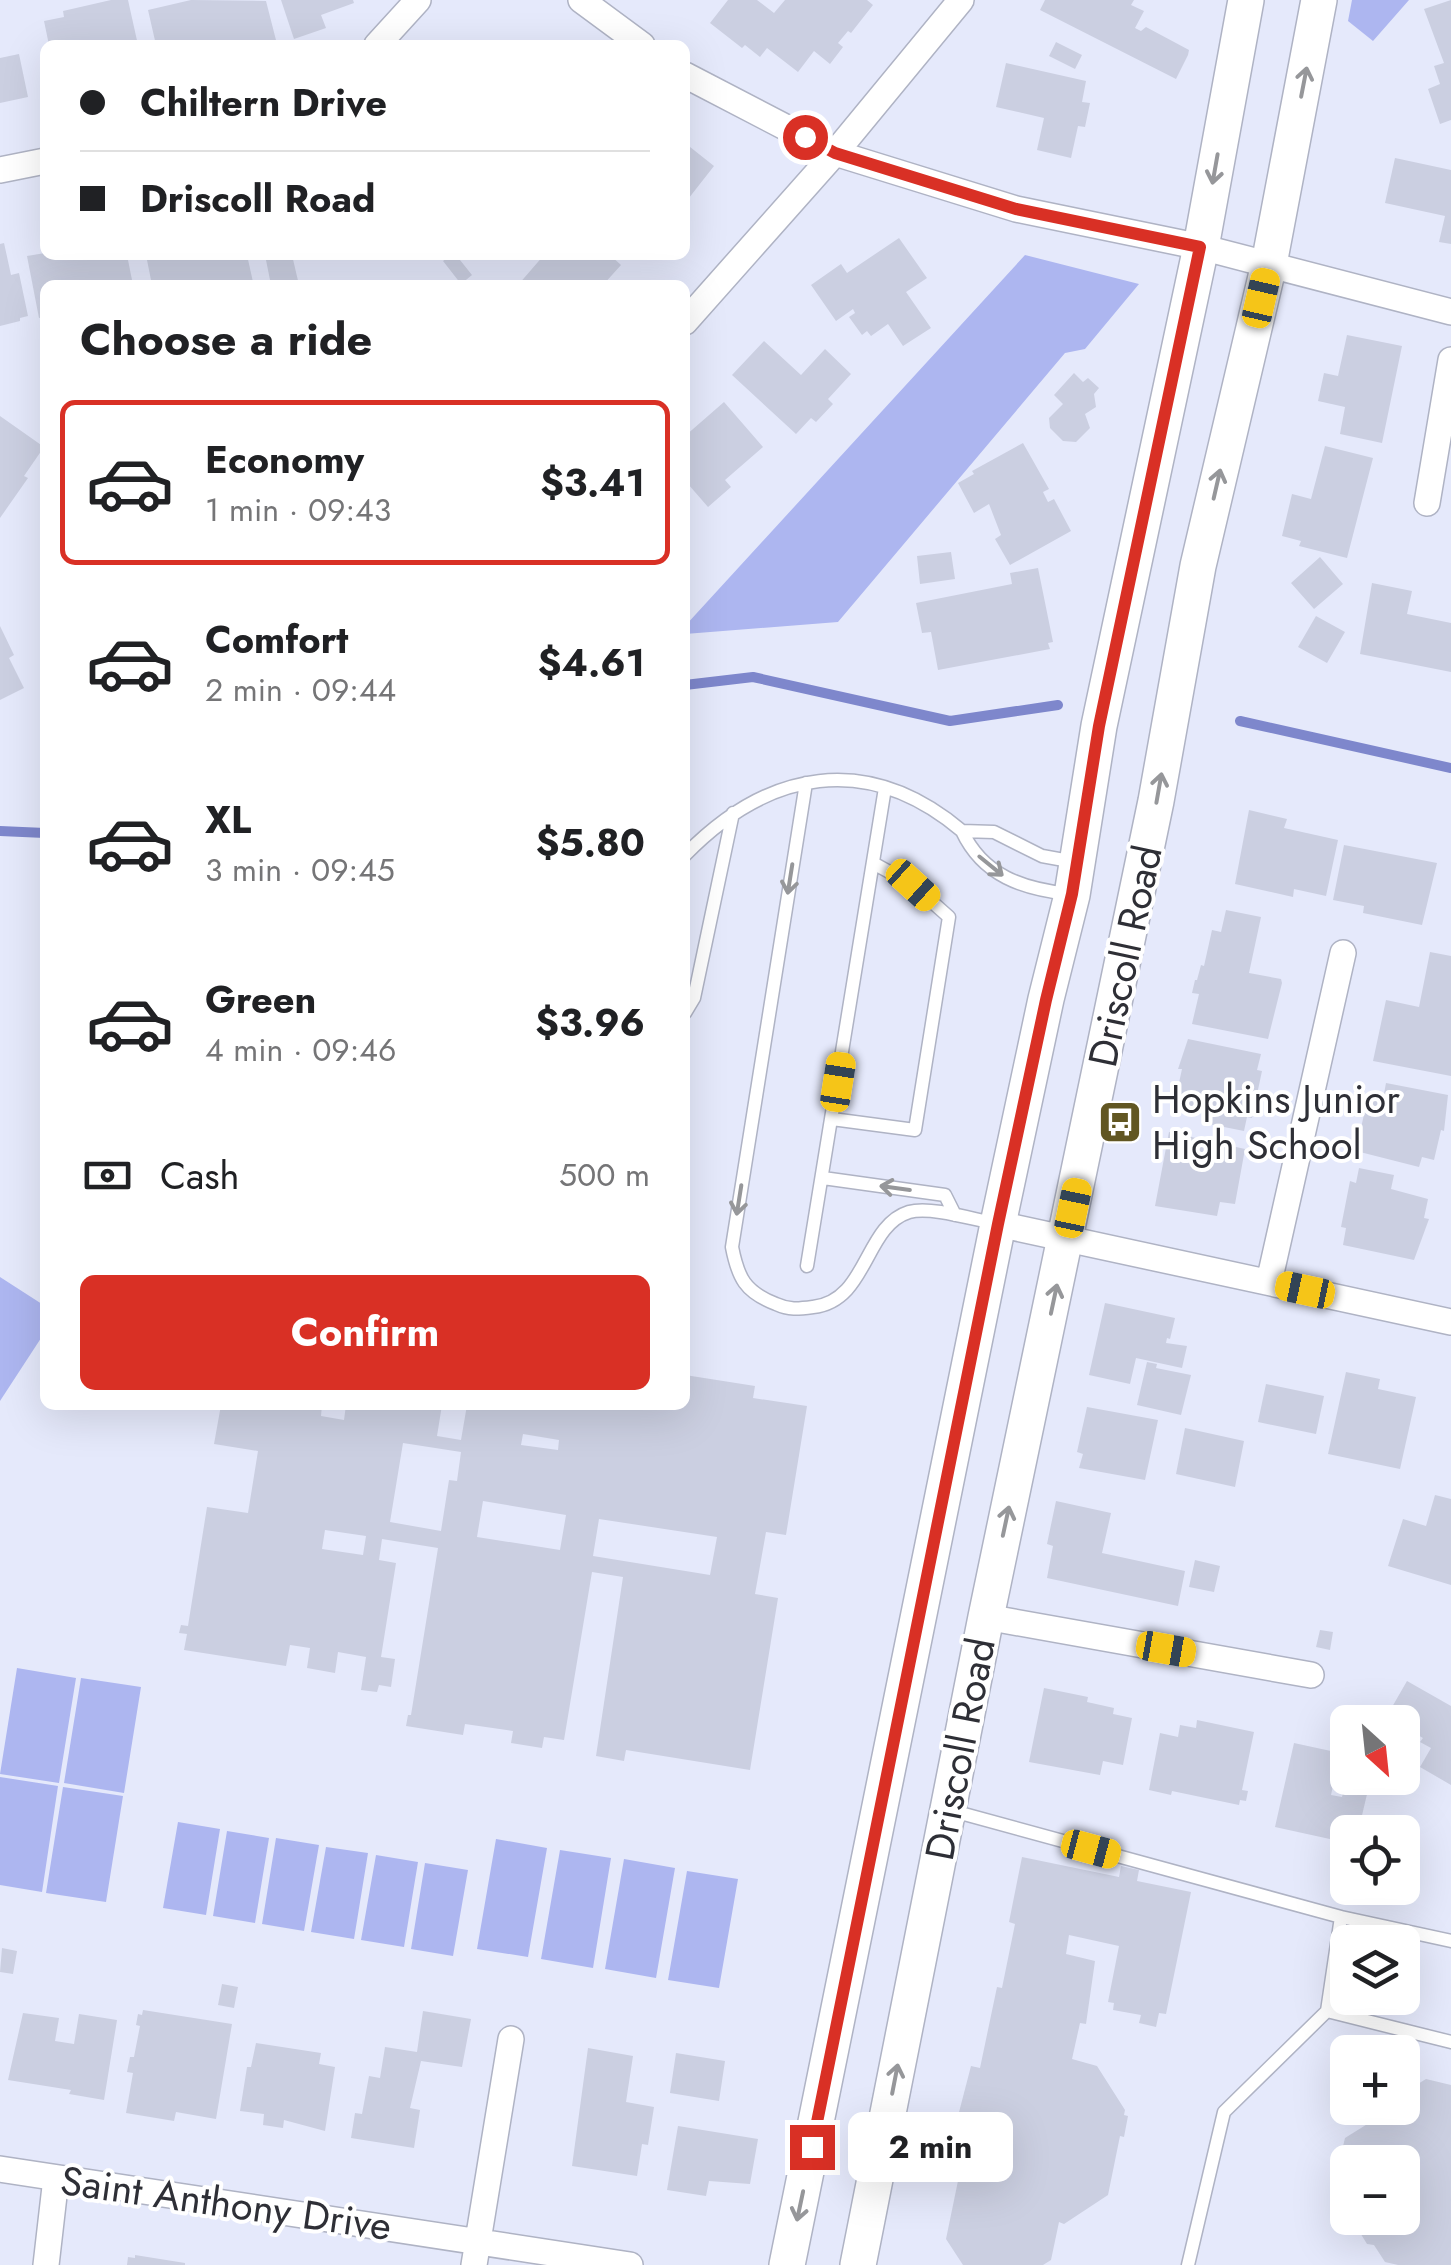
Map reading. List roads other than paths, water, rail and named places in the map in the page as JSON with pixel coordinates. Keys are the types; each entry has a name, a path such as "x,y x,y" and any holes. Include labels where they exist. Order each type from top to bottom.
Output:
{"street":[{"path":"382,40 418,0"},
{"path":"581,0 635,40"},
{"path":"690,316 835,153 960,0"},
{"name":"Driscoll Road","path":"788,2265 998,1224 1075,878 1099,726 1200,247 1246,0"},
{"name":"Driscoll Road","path":"858,2265 986,1617 1156,801 1198,566 1269,264 1319,0"},
{"path":"690,78 835,153 1016,209 1200,247 1451,312"},
{"path":"0,170 40,162"},
{"path":"1427,503 1451,360"},
{"path":"1269,1282 1344,953"},
{"path":"998,1224 1451,1322"},
{"path":"986,1617 1310,1675"},
{"path":"476,2253 510,2039"},
{"name":"Saint Anthony Drive","path":"0,2169 476,2253 630,2265"},
{"path":"46,2265 56,2178"}],"lane":[{"path":"690,851 746,804 822,780 885,788 935,808 962,831 970,848 1003,876 1030,890 1075,878"},
{"path":"806,783 732,1247 737,1272 755,1296 789,1310 828,1305 852,1284 886,1228 909,1212 954,1215 998,1224"},
{"path":"808,1266 885,788"},
{"path":"690,1005 733,814"},
{"path":"962,831 994,832 1075,878"},
{"path":"832,1118 914,1130 921,1091 949,917 913,885 873,864"},
{"path":"823,1178 945,1194 954,1215"},
{"path":"948,1810 1341,1917 1451,1941"},
{"path":"1188,2265 1224,2112 1327,2011 1341,1917"},
{"path":"1327,2011 1451,2042"}],"waterway":[{"path":"690,684 753,677 950,721 1058,705"},
{"path":"1240,721 1451,768"},
{"path":"0,831 40,833"}],"place":[{"name":"Hopkins Junior High School","path":"1120,1122"}]}
